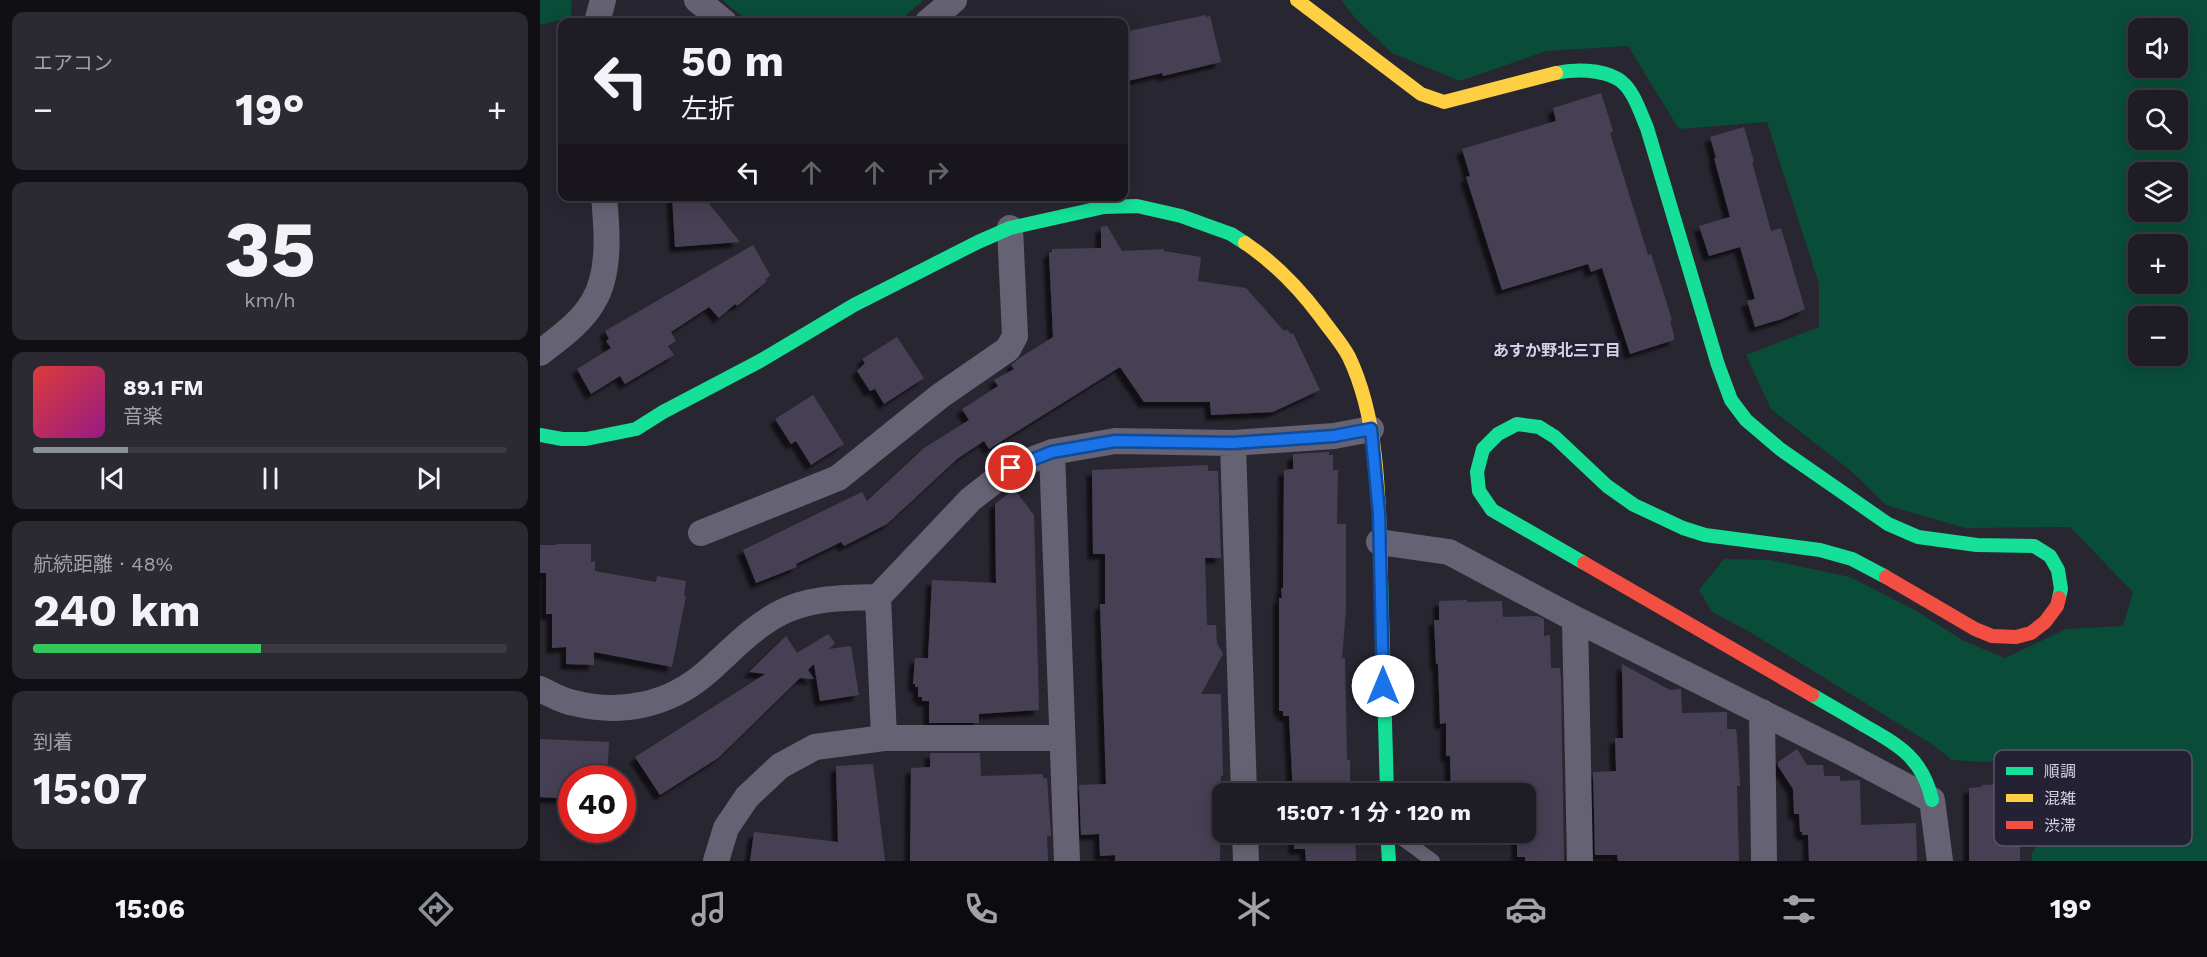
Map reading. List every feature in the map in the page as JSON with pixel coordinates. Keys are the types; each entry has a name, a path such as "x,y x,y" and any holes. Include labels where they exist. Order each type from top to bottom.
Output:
{"street":[{"path":"598,18 603,0"},
{"path":"697,0 719,18"},
{"path":"933,18 954,0"},
{"path":"1297,0 1421,94 1444,102 1570,70 1592,71 1618,79 1632,96 1647,128 1718,366 1731,400 1746,420 1780,449 1888,524 1918,537 1967,544 2034,546 2050,556 2058,570 2061,589 2057,606 2045,622 2031,633 2016,637 1992,636 1975,629 1907,588 1852,559 1820,550 1705,535 1683,528 1634,505 1607,486 1556,437 1539,427 1517,424 1498,434 1483,449 1477,472 1479,491 1492,510 1900,746 1916,763 1928,782 1940,861"},
{"path":"540,353 578,322 594,301 603,272 608,241 604,201"},
{"path":"540,435 562,439 586,439 636,429 663,412 760,361 854,305 969,246 1010,228 1104,207 1137,206 1181,216 1231,234 1266,256 1299,288 1348,355 1362,389 1371,429 1379,513 1387,783"},
{"path":"701,532 838,478 940,396 1008,349 1015,336 1010,228"},
{"path":"540,689 572,703 605,709 641,706 674,696 705,675 744,636 781,612 813,600 878,597 971,499 1011,468 1052,452 1115,441 1233,443 1334,436 1371,429"},
{"path":"1233,443 1244,783"},
{"path":"1052,452 1067,861"},
{"path":"1379,542 1449,552 1575,619 1932,800"},
{"path":"878,597 884,738"},
{"path":"1575,619 1580,861"},
{"path":"1762,712 1764,861"},
{"path":"716,861 726,828 747,797 780,766 815,747 884,738 1061,738"},
{"path":"1245,843 1246,861"},
{"path":"1388,843 1389,861"}],"lane":[{"path":"1409,843 1433,861"}],"green space":[{"path":"540,0 572,0 571,17 558,18 558,20 540,25"},
{"path":"722,0 923,0 903,18 744,18"},
{"path":"1341,0 2207,0 2207,861 2032,861 2031,855 2036,846 2192,846 2192,750 1994,750 1994,761 1952,760 1933,745 1815,672 1712,612 1699,590 1724,559 1770,560 1850,577 1913,609 1964,641 2005,658 2066,629 2123,626 2133,592 2070,527 1965,528 1886,505 1850,470 1771,409 1746,355 1819,327 1819,284 1767,122 1679,129 1628,46 1546,51 1460,81 1392,53 1356,19"}],"building":[{"path":"1210,16 1221,62 1163,76 1162,73 1128,81 1128,31"},
{"path":"1601,93 1613,131 1610,133 1648,255 1651,254 1660,282 1672,320 1670,321 1674,335 1674,340 1630,354 1602,268 1591,272 1588,264 1502,290 1466,177 1470,176 1462,149 1556,121 1553,108"},
{"path":"1744,127 1771,231 1781,228 1805,309 1755,327 1747,301 1755,299 1740,247 1709,256 1699,226 1730,217 1710,137"},
{"path":"672,201 708,201 740,242 675,247"},
{"path":"1107,226 1122,251 1164,249 1164,251 1201,257 1198,281 1246,288 1284,331 1288,330 1290,334 1293,333 1320,390 1273,412 1211,415 1210,402 1144,402 1120,367 989,449 984,441 957,459 887,524 844,546 841,542 796,564 797,567 756,583 743,550 862,492 867,501 924,448 969,420 962,409 998,386 994,380 1014,369 1011,365 1053,337 1049,253 1052,249 1101,248 1101,227"},
{"path":"753,245 770,275 765,280 767,281 719,318 709,307 671,332 676,341 668,346 674,355 625,384 620,376 591,394 577,369 611,348 606,341 609,339 605,331"},
{"path":"897,337 924,378 884,404 875,389 870,391 857,371 865,363 862,359"},
{"path":"813,395 844,444 811,465 796,441 791,444 775,419"},
{"path":"1329,452 1329,455 1333,455 1333,470 1338,470 1337,524 1346,524 1346,610 1342,658 1345,658 1347,760 1350,760 1350,783 1292,783 1289,716 1283,716 1283,711 1279,711 1279,598 1282,598 1281,588 1283,588 1284,470 1293,469 1293,454"},
{"path":"1208,465 1208,471 1218,471 1221,558 1205,558 1207,625 1216,625 1217,643 1223,654 1201,694 1221,694 1223,776 1221,776 1221,783 1212,783 1212,843 1220,843 1220,861 1115,861 1115,855 1100,856 1099,834 1081,835 1079,785 1106,784 1100,604 1105,604 1105,554 1093,554 1092,470"},
{"path":"1014,489 1034,515 1039,710 979,714 979,723 929,723 929,701 922,701 922,697 918,697 918,687 913,684 915,658 928,658 932,580 996,583 995,504"},
{"path":"591,544 591,562 595,561 595,571 656,582 657,576 686,581 684,596 686,596 672,667 594,652 594,665 566,664 566,647 552,648 552,614 546,614 546,573 540,573 540,545"},
{"path":"1439,601 1502,601 1503,617 1537,616 1544,619 1544,636 1550,635 1551,668 1560,668 1561,679 1564,861 1525,861 1525,857 1517,857 1517,843 1536,843 1536,783 1451,783 1450,756 1446,756 1446,723 1440,724 1438,664 1436,664 1434,620 1439,620"},
{"path":"828,634 835,643 829,649 851,646 859,695 820,701 814,664 808,670 814,679 800,678 718,758 660,795 635,757 765,674 749,672 786,636 797,653"},
{"path":"1622,664 1670,690 1681,689 1682,713 1727,712 1727,729 1736,729 1737,737 1740,786 1737,786 1739,861 1618,861 1617,855 1595,855 1593,772 1616,771 1615,738 1623,738"},
{"path":"540,739 609,742 608,765 558,765 558,798 540,797"},
{"path":"1797,749 1807,765 1823,765 1824,776 1840,776 1840,781 1860,780 1861,825 1916,823 1917,861 1809,861 1808,835 1802,835 1800,832 1799,814 1794,814 1793,789 1778,766 1778,762"},
{"path":"930,753 980,753 981,776 1043,774 1043,778 1047,778 1051,836 1047,836 1048,861 910,861 911,768 930,767"},
{"path":"873,764 885,861 750,861 754,832 838,842 836,766"},
{"path":"1982,785 1994,785 1994,846 2020,846 2020,861 1969,861 1969,788 1982,787"},
{"path":"1294,843 1355,843 1356,861 1306,861 1305,849 1294,849"}],"traffic: fast":[{"path":"1556,73 1571,71 1604,73 1618,79 1632,94 1647,128 1718,365 1731,400 1746,420 1780,449 1888,524 1918,537 1977,545 2034,546 2050,556 2058,570 2061,589 2059,598"},
{"path":"540,435 562,439 586,439 636,429 663,412 760,361 854,305 1010,228 1104,207 1137,206 1181,216 1231,234 1245,243"},
{"path":"1584,563 1492,510 1479,491 1477,472 1483,449 1498,434 1517,424 1539,427 1555,437 1607,486 1634,505 1683,528 1705,535 1820,550 1852,559 1886,577"},
{"path":"1381,577 1387,783"},
{"path":"1812,695 1899,747 1923,774 1932,800"},
{"path":"1388,843 1389,861"}],"traffic: slow":[{"path":"1297,0 1421,94 1444,102 1556,73"},
{"path":"1245,243 1295,285 1349,357 1367,409 1372,436 1378,493 1381,577"}],"traffic: jam":[{"path":"1584,563 1812,695"},
{"path":"1886,577 1975,629 1992,636 2016,637 2031,633 2045,622 2057,606 2059,598"}],"district":[{"name":"あすか野北三丁目","path":"1557,350"}],"route":[{"path":"1011,468 1052,452 1115,441 1233,443 1334,436 1371,429 1379,513 1383,686"}]}
